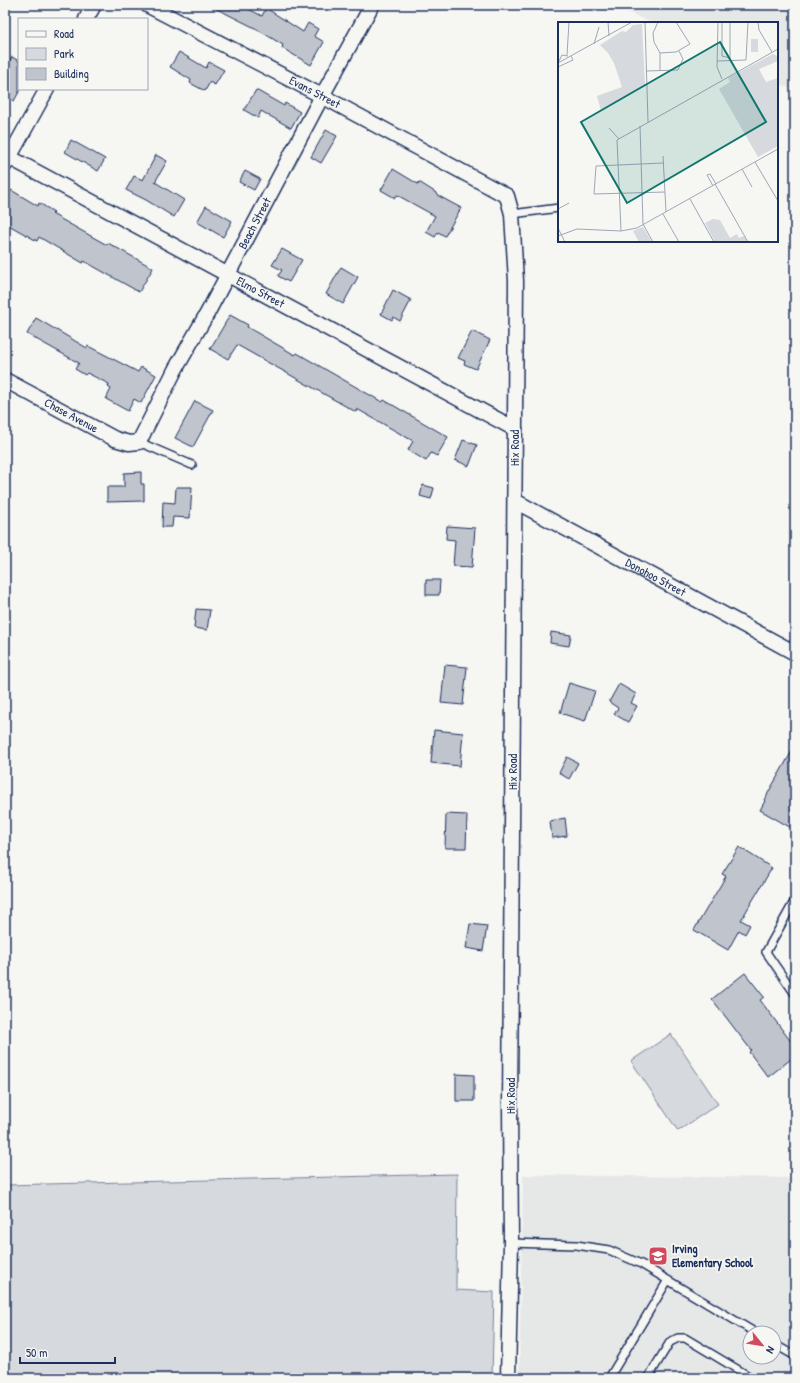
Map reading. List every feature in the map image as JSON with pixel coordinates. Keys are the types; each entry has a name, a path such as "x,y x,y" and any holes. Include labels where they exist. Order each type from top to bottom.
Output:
{"street":[{"path":"87,18 94,5"},
{"name":"Evans Street","path":"146,5 322,96 481,182"},
{"name":"Beach Street","path":"139,442 175,370 372,5"},
{"path":"6,160 46,90"},
{"name":"Elmo Street","path":"6,160 227,275 515,429"},
{"name":"Hix Road","path":"481,182 507,196 512,214 516,281 510,1098 511,1243 508,1378"},
{"name":"Chase Avenue","path":"5,380 115,439 129,443 139,442"},
{"name":"Donohoo Street","path":"515,501 795,654"}],"lane":[{"path":"512,214 558,208"},
{"path":"139,442 192,466"},
{"path":"795,900 766,952 795,994"},
{"path":"511,1243 576,1244 609,1250 641,1264 743,1325"},
{"path":"612,1377 668,1280"},
{"path":"648,1378 670,1342 678,1338 685,1338 752,1378"},
{"path":"782,1349 795,1356"}],"shaded area":[{"path":"614,5 795,5 795,91 778,83 778,22 649,22"},
{"name":"Irving Elementary School","path":"523,1175 795,1178 795,1378 519,1378"}],"green space":[{"path":"795,415 795,640 791,638"},
{"path":"671,1034 718,1104 678,1131 631,1061"},
{"path":"457,1174 456,1290 494,1292 492,1378 5,1378 5,1185"}],"building":[{"path":"209,5 241,5 262,16 266,8 303,32 308,23 318,29 314,36 324,42 311,65 282,48 283,45 255,28"},
{"path":"179,52 206,68 209,62 224,70 215,85 210,82 205,91 190,83 191,80 170,67"},
{"path":"12,57 18,60 19,92 14,101 5,96 5,68"},
{"path":"256,90 284,106 285,103 300,112 291,128 261,111 258,118 244,110"},
{"path":"326,130 337,136 321,163 311,157"},
{"path":"71,140 105,159 98,171 65,152"},
{"path":"156,155 167,161 155,182 184,200 174,217 126,190 134,176 143,180"},
{"path":"393,169 418,184 419,182 438,194 437,195 461,208 445,236 438,232 435,237 426,232 435,216 397,195 395,198 381,190"},
{"path":"245,171 260,179 254,190 239,182"},
{"path":"11,190 38,206 39,203 54,212 52,214 107,245 108,243 153,268 139,292 84,261 83,263 39,237 37,241 5,223 5,202"},
{"path":"206,206 232,221 223,237 197,222"},
{"path":"282,249 302,260 289,282 278,276 282,270 272,265"},
{"path":"341,267 358,277 343,304 326,294"},
{"path":"393,290 411,300 400,321 393,317 392,320 381,314"},
{"path":"230,315 248,325 247,327 295,355 297,353 382,402 384,400 448,437 437,456 431,453 426,461 408,450 413,441 357,409 356,412 237,345 228,359 210,349"},
{"path":"36,318 87,348 88,346 138,372 141,367 156,375 141,403 134,399 128,411 106,399 111,389 108,387 109,384 87,373 85,375 75,369 79,363 27,334"},
{"path":"472,331 490,340 476,369 464,364 465,361 458,358"},
{"path":"195,401 213,410 193,447 175,438"},
{"path":"463,440 477,445 469,466 455,460"},
{"path":"141,472 141,484 144,484 144,501 107,502 107,487 124,487 124,473"},
{"path":"423,485 434,488 431,499 420,496"},
{"path":"176,487 192,487 190,518 173,517 172,527 162,527 163,502 175,503"},
{"path":"447,526 475,528 472,567 453,566 455,540 446,539"},
{"path":"426,580 440,580 439,595 426,595"},
{"path":"196,609 210,610 207,630 194,628"},
{"path":"551,632 571,635 569,646 550,643"},
{"path":"445,665 467,667 463,705 441,703"},
{"path":"569,683 595,691 585,721 560,713"},
{"path":"619,684 636,694 631,703 637,706 628,722 614,714 618,708 609,702"},
{"path":"434,730 463,733 460,766 431,763"},
{"path":"795,746 795,830 760,810 765,801 764,800"},
{"path":"567,757 578,763 569,779 559,773"},
{"path":"446,814 467,815 466,848 445,848"},
{"path":"565,818 567,836 552,838 550,821"},
{"path":"739,847 772,868 741,920 750,925 745,934 739,930 728,950 694,930 726,876 722,874"},
{"path":"470,924 487,926 483,951 466,948"},
{"path":"745,973 764,997 760,1000 795,1047 795,1056 768,1077 749,1052 751,1050 712,999"},
{"path":"456,1074 474,1075 474,1101 456,1101"}],"place":[{"name":"Irving Elementary School","path":"658,1256"}]}
